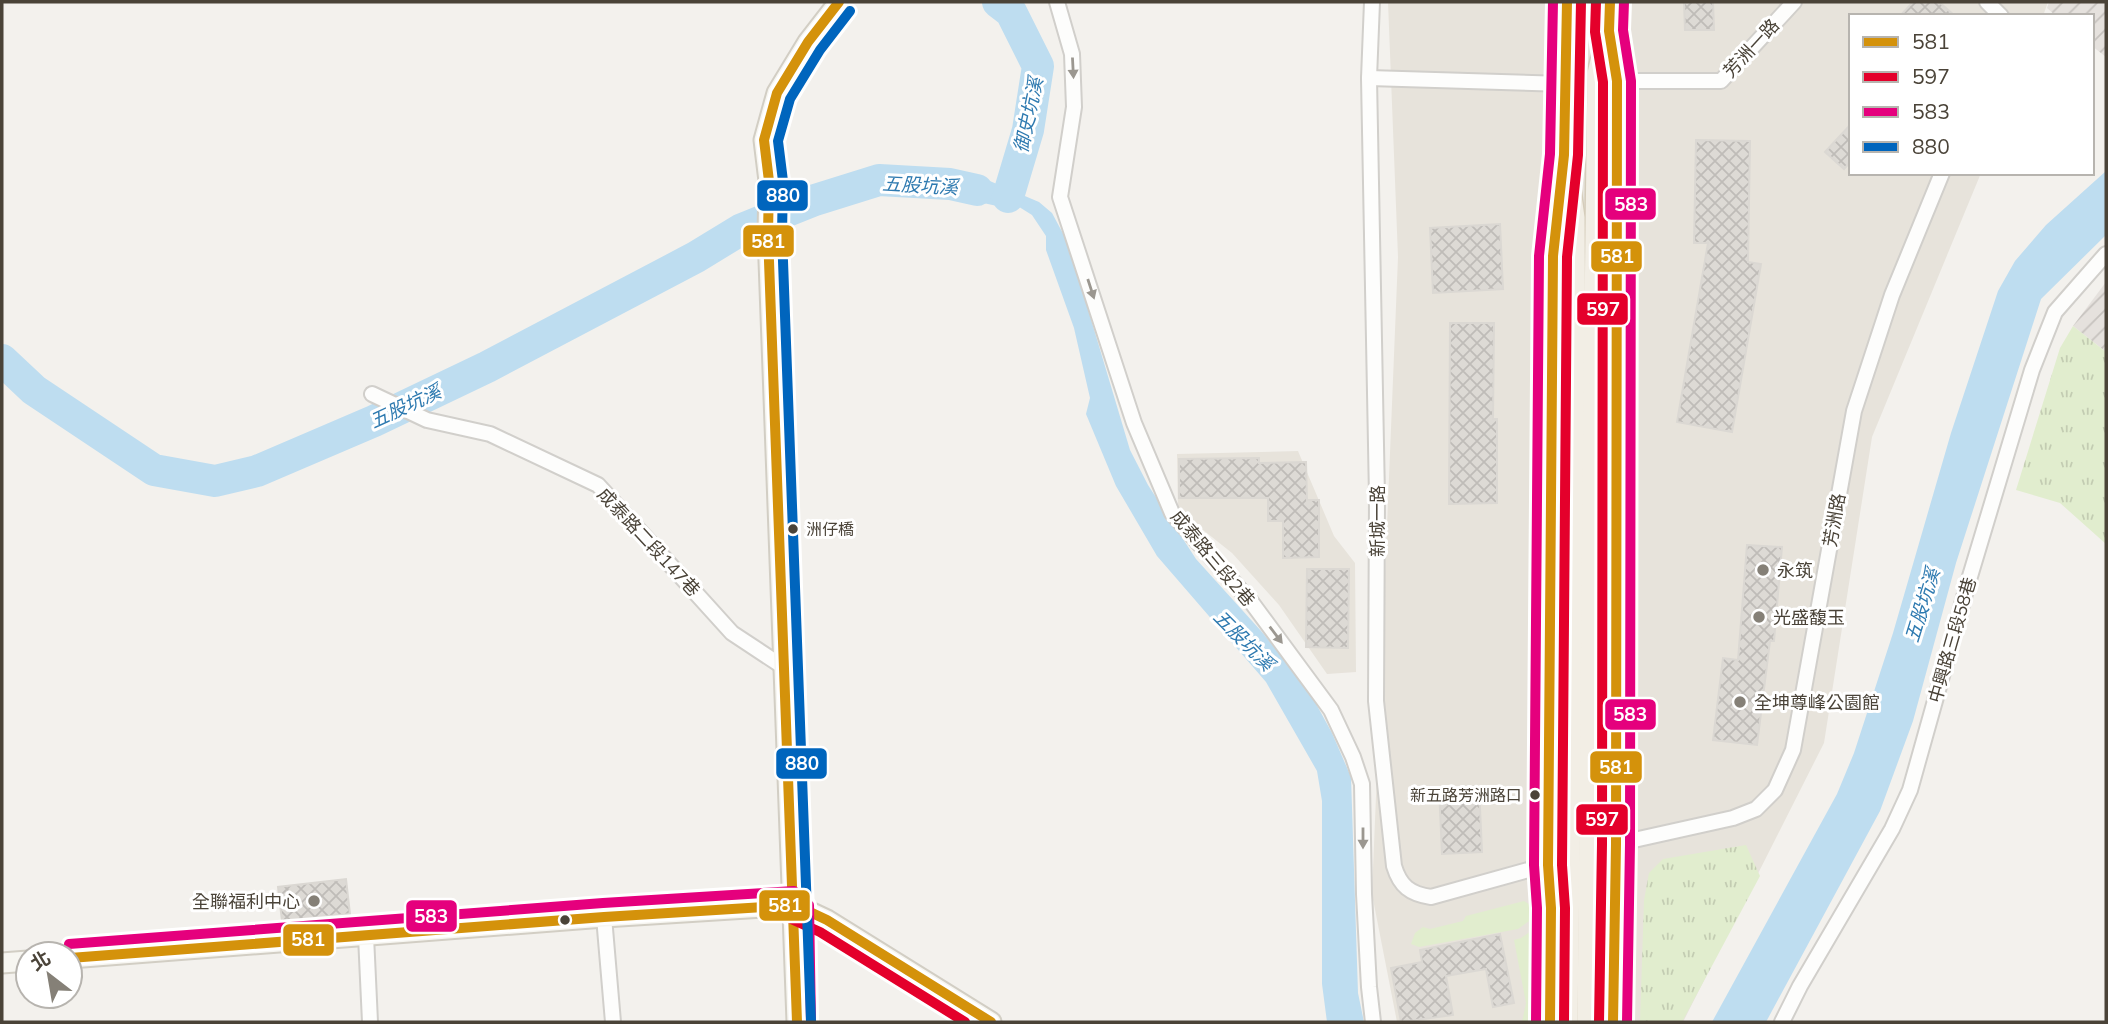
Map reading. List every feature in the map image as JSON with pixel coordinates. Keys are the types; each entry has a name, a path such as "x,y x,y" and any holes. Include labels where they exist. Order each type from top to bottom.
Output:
{"main road":[{"path":"797,1022 795,905 768,234 769,191 764,140 777,93 808,42 839,2"},
{"path":"1550,1022 1548,865 1553,256 1564,155 1567,2"},
{"path":"1610,2 1609,31 1617,81 1616,844 1613,1022"},
{"path":"1566,1022 1585,395 1599,74 1609,31"},
{"path":"1564,155 1573,218 1585,395 1589,1022"},
{"path":"84,957 795,905 827,920 991,1022"},
{"path":"1551,950 1556,983 1563,993 1577,999 1593,993 1603,978 1613,952"}],"street":[{"name":"成泰路三段2巷","path":"1057,2 1072,54 1074,107 1060,197 1134,423 1172,513 1252,603 1331,710 1353,757 1362,784 1364,894 1373,1022"},
{"name":"新城一路","path":"1372,2 1369,78 1377,497 1376,701 1394,866 1404,887 1418,895 1431,897 1616,844"},
{"name":"芳洲一路","path":"1617,81 1721,81 1794,2"},
{"path":"1369,78 1565,84"},
{"name":"芳洲路","path":"1616,844 1733,818 1756,809 1775,790 1793,750 1854,411 1892,295 1941,175"},
{"name":"中興路三段58巷","path":"1782,1022 1800,986 1892,829 1910,790 2032,370 2054,313 2106,254"},
{"name":"成泰路二段147巷","path":"376,396 427,420 490,434 598,485 732,633 785,668"},
{"path":"604,917 613,1022"},
{"path":"366,936 370,1022"}],"shaded area":[{"path":"1388,2 2048,2 2044,14 1849,14 1849,175 1980,175 1872,437 1824,743 1683,1022 1397,1022 1372,894 1398,257"},
{"path":"2049,2 2106,2 2106,57 2094,48 2094,14 2054,14 2047,8"},
{"path":"2106,282 2106,352 2073,326"},
{"path":"1298,451 1334,536 1355,563 1356,672 1327,674 1279,605 1232,553 1178,510 1177,454"}],"green space":[{"path":"2073,326 2106,352 2106,544 2060,503 2016,490 2060,348"},
{"path":"1746,845 1760,876 1682,1022 1640,1022 1644,900 1649,873 1663,859"},
{"path":"1524,901 1532,906 1536,916 1518,929 1419,947 1411,944 1415,933 1423,927 1430,929 1463,921 1466,916"},
{"path":"1538,926 1540,930 1534,960 1537,970 1537,1022 1522,1022 1526,1003 1514,940"}],"water":[{"path":"939,168 971,173 1039,202 1052,213 1067,241 1130,450 1148,485 1196,559 1262,632 1308,689 1332,733 1351,777 1358,993 1364,1022 1327,1022 1322,984 1322,801 1317,771 1266,682 1157,556 1116,486 1086,414 1090,398 1074,328 1046,250 1046,236 1032,215 1016,205 997,206 933,192"},
{"path":"2106,171 2106,235 2041,299 1956,563 1913,721 1880,811 1766,1022 1712,1022 1837,794 1854,753 1893,633 1951,433 1998,291 2015,261 2046,225"}],"building":[{"path":"1684,2 1713,2 1714,30 1685,30"},
{"path":"1913,2 1939,2 1953,14 1902,14"},
{"path":"1849,126 1849,163 1844,169 1825,152"},
{"path":"1696,140 1750,141 1748,262 1761,264 1732,432 1677,422 1708,243 1694,243"},
{"path":"1500,224 1503,289 1433,293 1430,228"},
{"path":"1450,323 1494,323 1493,419 1497,419 1497,503 1449,504"},
{"path":"1259,458 1259,463 1306,462 1307,500 1319,500 1319,557 1283,558 1283,521 1268,521 1268,498 1179,498 1179,459"},
{"path":"1747,545 1782,547 1774,641 1770,641 1757,745 1713,740 1723,658 1738,660"},
{"path":"1307,569 1349,569 1348,648 1306,647"},
{"path":"1479,786 1482,852 1442,854 1439,788"},
{"name":"全聯福利中心","path":"346,879 350,914 282,921 278,887"},
{"path":"1500,934 1514,1003 1493,1007 1486,969 1446,976 1453,1015 1401,1022 1391,968 1422,962 1420,950"}],"waterway":[{"name":"御史坑溪","path":"998,2 1011,12 1038,66 1028,130 1008,197"},
{"name":"五股坑溪","path":"2,360 34,390 154,470 215,481 257,471 374,421 487,367 696,257 742,229 815,200 879,180 950,184 977,190"}],"transit line":[{"name":"581","path":"797,1022 768,234 769,181 764,140 777,93 808,42 839,2"},
{"name":"583","path":"1536,1022 1537,908 1534,865 1539,256 1550,154 1553,2"},
{"name":"581","path":"1550,1022 1551,908 1548,865 1553,256 1564,155 1567,2"},
{"name":"597","path":"1564,1022 1565,908 1562,865 1567,257 1578,155 1581,2"},
{"name":"597","path":"1596,2 1595,32 1603,82 1602,844 1599,1022"},
{"name":"581","path":"1610,2 1609,31 1617,81 1616,844 1613,1022"},
{"name":"583","path":"1624,2 1623,30 1631,81 1630,844 1627,1022"},
{"name":"880","path":"811,1021 782,234 783,181 778,141 790,99 820,50 850,11"},
{"name":"583","path":"84,943 794,891"},
{"name":"581","path":"84,957 795,905 827,920 991,1022"},
{"name":"583","path":"809,905 811,1022"},
{"name":"597","path":"789,918 820,932 965,1022"}],"place":[{"name":"洲仔橋","path":"793,529"},
{"name":"永筑","path":"1763,570"},
{"name":"光盛馥玉","path":"1759,617"},
{"name":"全坤尊峰公園館","path":"1740,702"},
{"name":"新五路芳洲路口","path":"1535,795"},
{"name":"全聯福利中心","path":"314,901"}]}
